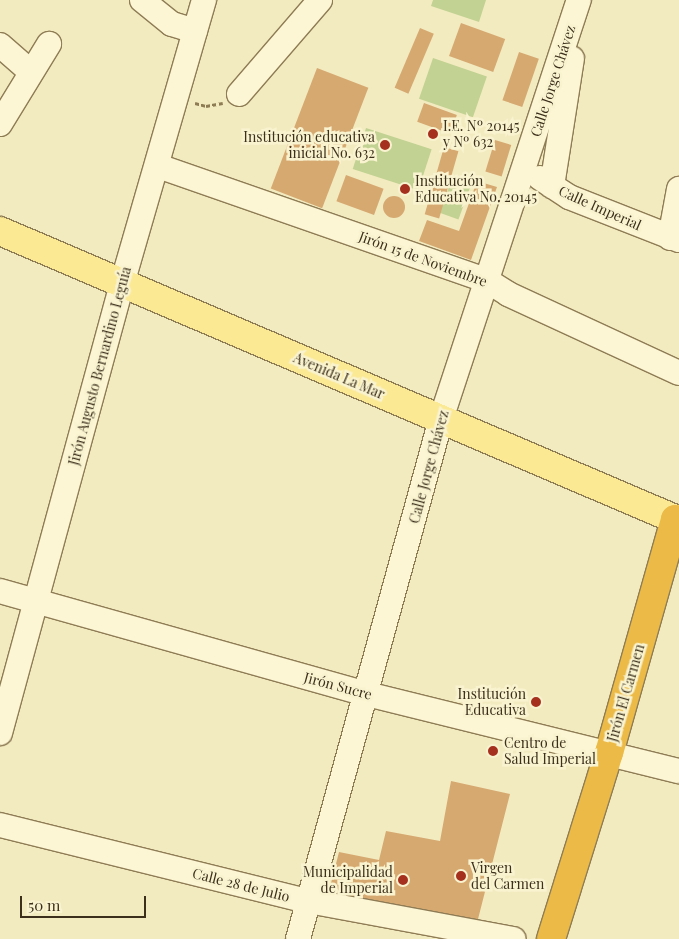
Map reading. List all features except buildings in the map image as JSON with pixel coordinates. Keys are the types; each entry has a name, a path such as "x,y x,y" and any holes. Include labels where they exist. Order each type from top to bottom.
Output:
{"highway":[{"name":"Jirón El Carmen","path":"551,939 609,753 678,514"}],"main road":[{"name":"Avenida La Mar","path":"0,231 441,419 678,514"}],"street":[{"path":"142,0 172,24 195,31"},
{"name":"Jirón Augusto Bernardino Leguía","path":"0,733 122,284 158,166 204,0"},
{"path":"239,94 320,0"},
{"path":"552,186 580,0"},
{"name":"Calle Jorge Chávez","path":"298,939 367,694 441,419 580,0"},
{"path":"0,124 48,44"},
{"path":"0,45 31,72"},
{"name":"Jirón 15 de Noviembre","path":"158,166 486,280 508,294 679,373"},
{"name":"Calle Imperial","path":"524,168 569,197 674,239"},
{"path":"674,239 679,189"},
{"name":"Jirón Sucre","path":"0,591 367,694 679,771"},
{"name":"Calle 28 de Julio","path":"0,825 308,901 514,939"}],"path":[{"path":"177,98 206,106 218,105 239,94"}],"green space":[{"path":"433,0 486,0 479,22 431,6"},
{"path":"433,58 487,77 473,117 419,99"},
{"path":"366,128 432,149 418,190 353,169"},
{"path":"453,176 472,183 458,219 440,213"}],"place":[{"name":"I.E. Nº 20145 y Nº 632","path":"433,134"},
{"name":"Institución educativa inicial No. 632","path":"385,145"},
{"name":"Institución Educativa No. 20145","path":"405,189"},
{"name":"Institución Educativa","path":"536,702"},
{"name":"Centro de Salud Imperial","path":"493,751"},
{"name":"Virgen del Carmen","path":"461,876"},
{"name":"Municipalidad de Imperial","path":"403,880"}]}
